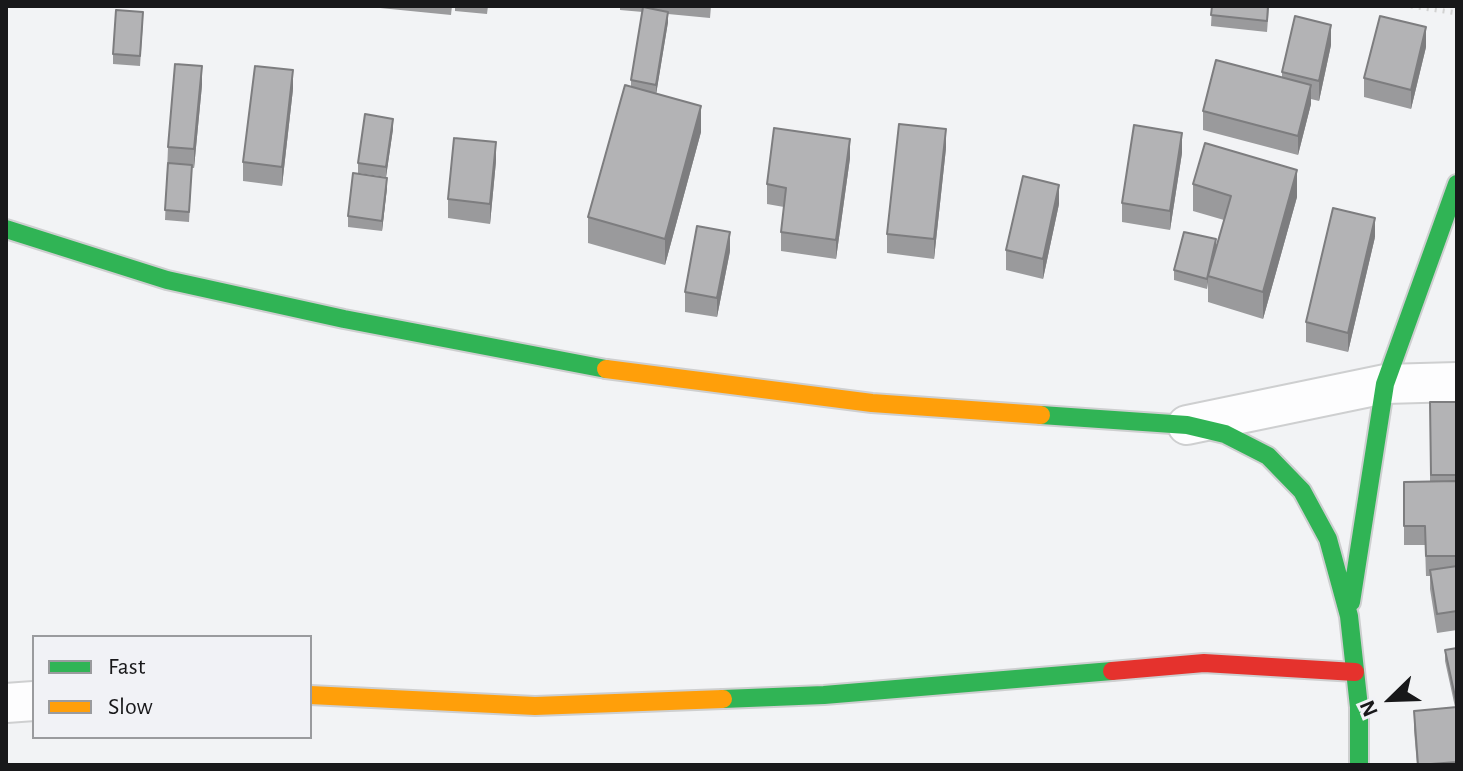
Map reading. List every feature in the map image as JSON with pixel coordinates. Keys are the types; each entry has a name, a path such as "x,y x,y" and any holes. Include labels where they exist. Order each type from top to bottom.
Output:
{"street":[{"path":"1349,616 1385,384 1457,184"},
{"path":"6,229 167,280 344,319 586,366 872,403 1187,425 1225,434 1268,456 1302,491 1328,539 1349,616 1359,707 1359,765"},
{"path":"1187,425 1385,384 1457,382"},
{"path":"312,695 535,706 824,695 1204,663 1355,672"},
{"path":"6,703 32,701"}],"path":[{"path":"1411,6 1457,13"}],"building":[{"path":"1212,6 1268,6 1267,21 1211,15"},
{"path":"643,7 668,12 656,85 631,80"},
{"path":"116,10 143,12 140,56 113,54"},
{"path":"1295,16 1331,25 1319,81 1282,72"},
{"path":"1380,16 1426,27 1411,90 1364,78"},
{"path":"1216,60 1311,85 1298,136 1203,111"},
{"path":"175,64 202,66 194,149 168,147"},
{"path":"255,66 293,70 282,167 243,162"},
{"path":"625,85 701,106 665,239 588,217"},
{"path":"365,114 393,119 386,167 358,163"},
{"path":"899,124 946,129 934,239 887,234"},
{"path":"1134,125 1182,133 1170,211 1122,203"},
{"path":"774,128 850,139 836,240 781,232 786,188 767,184"},
{"path":"454,138 496,142 490,204 448,199"},
{"path":"1205,143 1297,170 1263,292 1208,276 1231,196 1193,184"},
{"path":"168,163 192,165 189,212 165,210"},
{"path":"353,173 387,178 382,221 348,216"},
{"path":"1023,176 1059,185 1043,259 1006,250"},
{"path":"1333,208 1375,218 1348,333 1306,322"},
{"path":"697,226 730,232 717,298 685,292"},
{"path":"1184,232 1216,239 1207,279 1174,270"},
{"path":"1430,402 1457,402 1457,475 1431,475"},
{"path":"1457,481 1457,556 1426,556 1425,526 1404,526 1404,482"},
{"path":"1457,566 1457,611 1437,614 1430,570"},
{"path":"1457,648 1457,701 1456,701 1445,650"},
{"path":"1457,707 1457,762 1418,765 1414,711"}],"traffic: fast":[{"path":"1351,602 1385,384 1457,184"},
{"path":"6,229 167,280 344,319 606,369"},
{"path":"1041,415 1187,425 1225,434 1268,456 1302,491 1328,539 1349,616 1359,707 1359,765"},
{"path":"723,699 824,695 1112,671"}],"traffic: slow":[{"path":"606,369 872,403 1041,415"},
{"path":"312,695 535,706 723,699"}],"traffic: jam":[{"path":"1112,671 1204,663 1355,672"}]}
